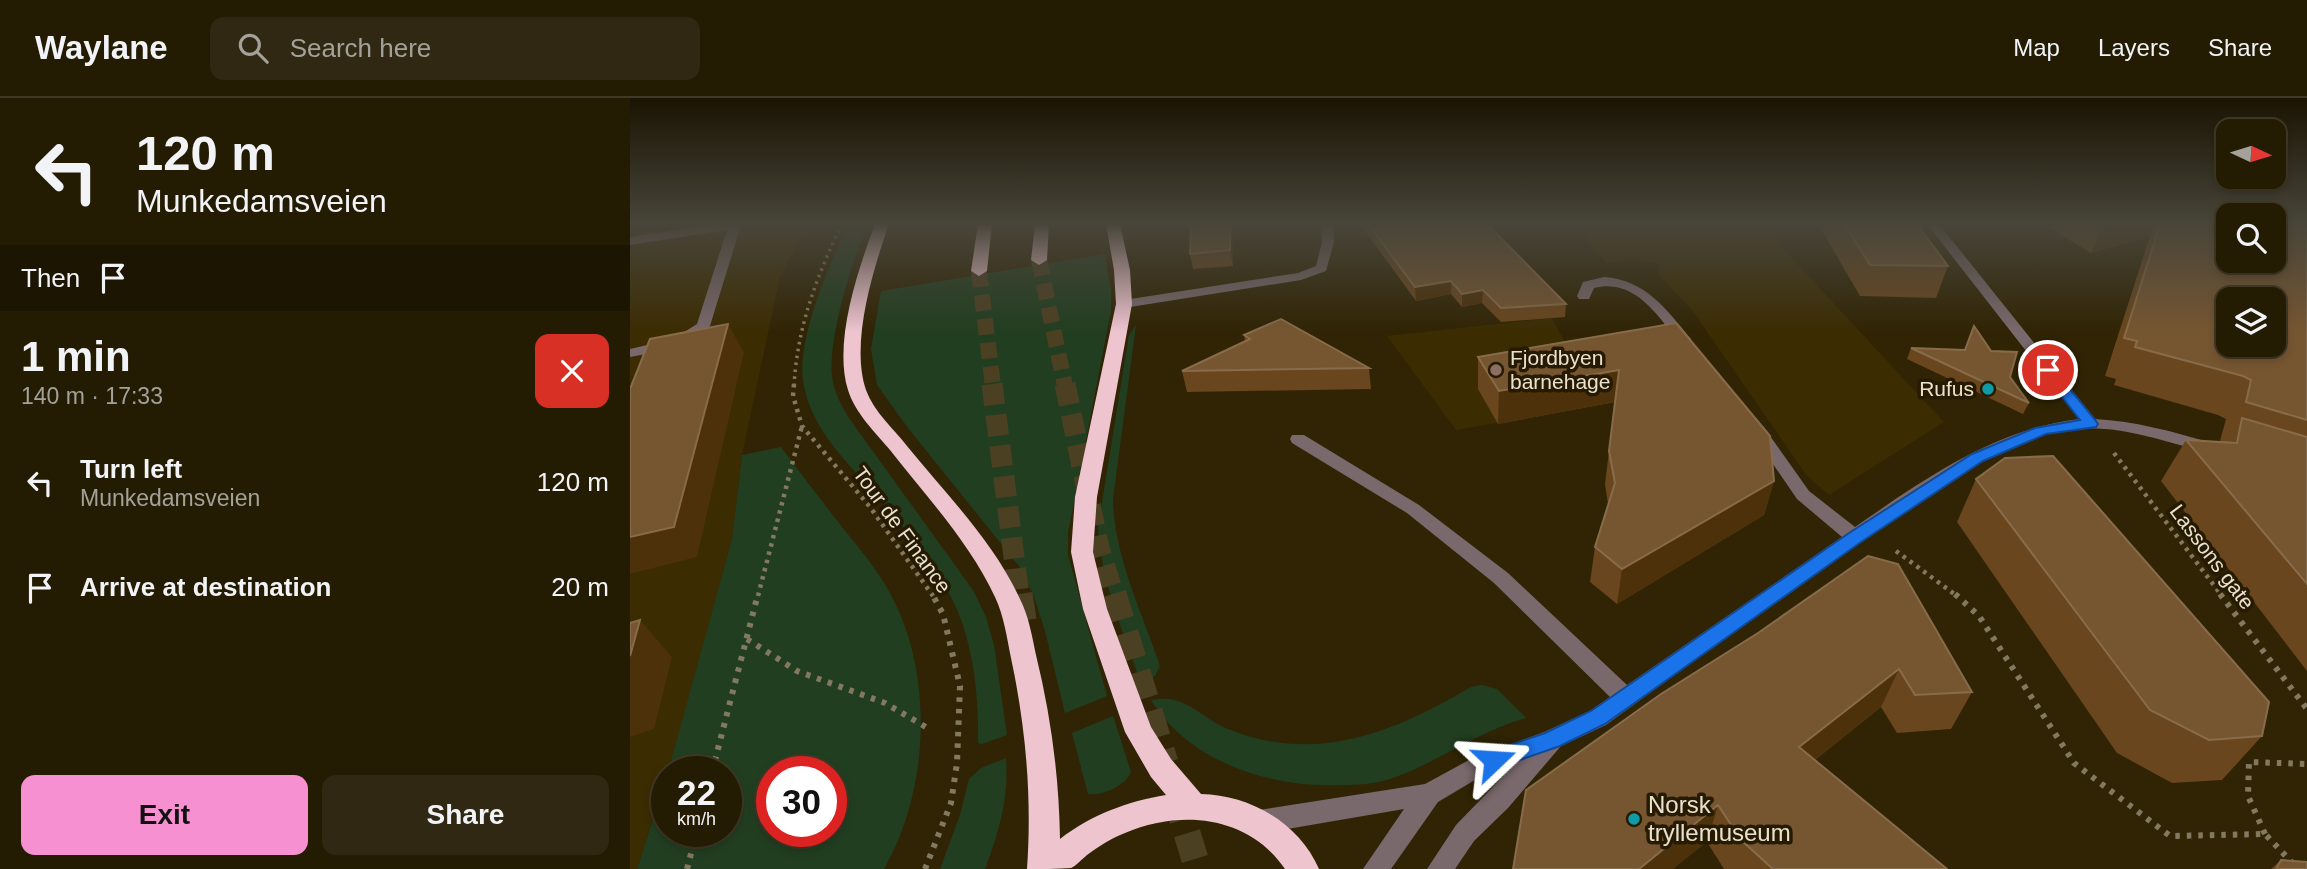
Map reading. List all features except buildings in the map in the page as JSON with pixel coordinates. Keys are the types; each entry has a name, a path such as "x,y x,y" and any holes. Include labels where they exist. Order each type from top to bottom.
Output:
{"highway":[{"path":"871,260 854,335 852,358 857,392 979,553 1006,594 1027,669 1039,737 1046,829 1045,869"},
{"path":"979,271 980,260"},
{"path":"1120,260 1124,304 1086,497 1082,552 1096,609 1139,732 1161,768 1192,805"},
{"path":"1045,869 1090,835 1128,818 1141,813 1192,805 1227,809 1259,822 1281,838 1303,869"}],"street":[{"path":"630,353 693,336 703,326 724,260"},
{"path":"1124,304 1301,276 1322,268 1324,260"},
{"path":"1961,260 2091,424"},
{"path":"1584,296 1588,285 1601,280 1619,281 1635,286 1700,358"},
{"path":"1744,411 1803,495 1855,537"},
{"path":"1259,822 1429,794 1477,767 1552,739 1598,718 1886,516 1978,457 2041,431 2091,424 2149,431 2228,454"},
{"path":"1298,439 1413,509 1502,578 1626,698"},
{"path":"1440,869 1465,833 1499,800 1552,739"},
{"path":"1376,869 1429,794"}],"path":[{"name":"Tour de Finance","path":"825,260 808,305 794,364 793,396 802,426 870,507 924,581 943,614 960,686 957,764 951,803 925,869"},
{"name":"Lassons gate","path":"2091,424 2307,709"},
{"path":"716,756 802,426"},
{"path":"1896,551 1954,593 1979,616 2074,762 2169,836 2265,834"},
{"path":"747,639 794,670 909,715 930,730"},
{"path":"2298,869 2265,834 2248,796 2249,762 2307,764"},
{"path":"687,869 693,847"}],"shaded area":[{"path":"630,260 789,260 780,277 742,455 732,539 673,756 651,756 651,825 637,869 630,869"},
{"path":"1604,260 1626,260 1606,263"},
{"path":"1637,260 1793,260 1944,422 1829,495 1807,476 1692,310 1658,274 1660,264"},
{"name":"Fjordbyen barnehage","path":"1552,318 1599,405 1456,430 1387,336"}],"green space":[{"path":"832,260 854,260 837,321 832,360 833,382 851,421 973,590 986,617 994,645 1007,735 978,743 978,709 971,656 956,607 917,544 837,451 819,425 806,396 802,363 805,343"},
{"path":"1069,260 1106,260 1111,311 1068,533 1068,555 1107,696 1065,713 1045,631 1033,594 1019,566 908,428 877,385 871,349 881,291"},
{"path":"1136,325 1113,499 1118,542 1130,584 1160,666 1155,676 1141,683 1108,587 1098,527 1129,335"},
{"path":"781,447 876,571 892,597 906,628 915,662 921,733 910,805 899,838 884,869 637,869 651,826 651,847 742,847 742,756 672,756 732,539 742,455"},
{"path":"1482,685 1497,689 1526,718 1491,731 1424,765 1384,781 1354,785 1288,782 1234,767 1187,740 1167,722 1151,700 1174,700 1183,703 1228,729 1260,739 1292,744 1323,743 1384,730 1471,687"},
{"path":"1113,716 1131,772 1124,782 1113,789 1088,794 1072,733"},
{"path":"1006,758 1002,815 985,869 940,869 960,815 969,779 981,768"}],"tunnel":[{"path":"1039,260 1065,386"},
{"path":"979,271 993,386"},
{"path":"992,384 1019,596"},
{"path":"1065,384 1099,548 1114,596"},
{"path":"1019,594 1024,626"},
{"path":"1113,594 1165,763"},
{"path":"1175,794 1198,869"}],"place":[{"name":"Fjordbyen barnehage","path":"1496,370"},
{"name":"Rufus","path":"1988,389"},
{"name":"Norsk tryllemuseum","path":"1634,819"}],"route":[{"path":"1494,760 1552,739 1598,718 1855,537 1978,457 2022,436 2062,426 2091,424 2048,370"}]}
